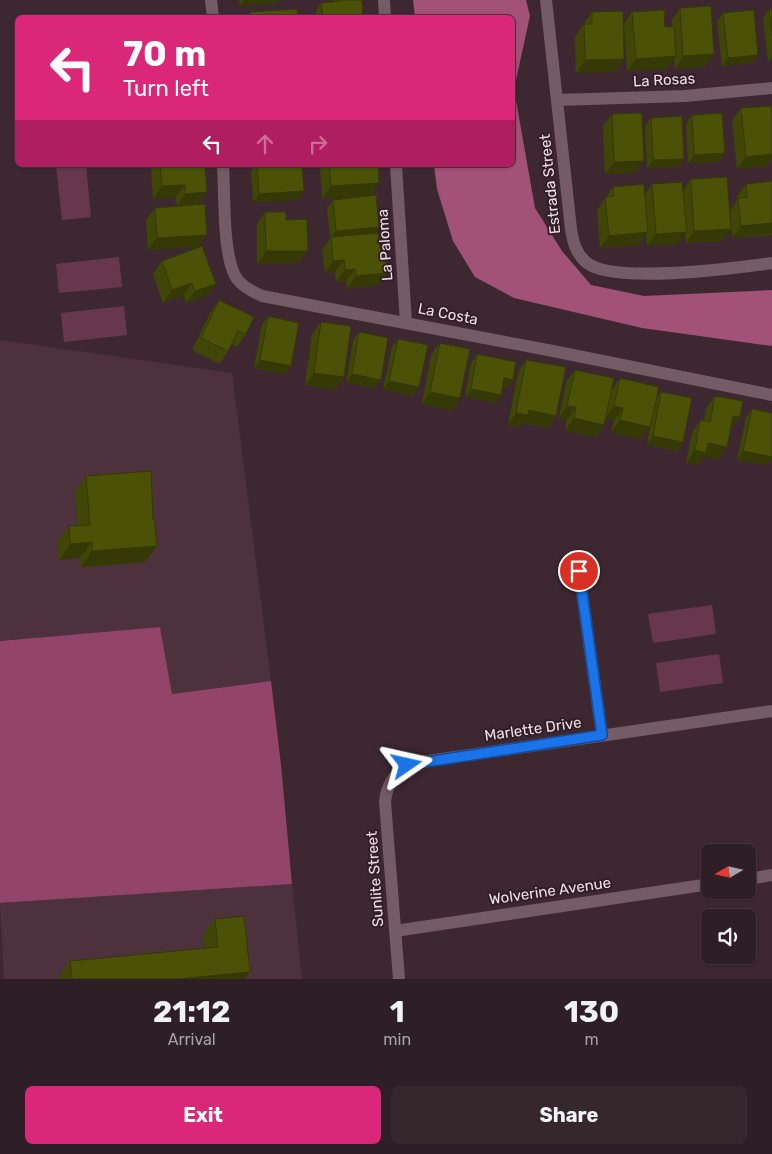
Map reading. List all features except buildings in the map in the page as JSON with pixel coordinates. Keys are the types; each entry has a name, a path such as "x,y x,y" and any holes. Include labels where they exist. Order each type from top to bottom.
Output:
{"street":[{"path":"211,0 213,15"},
{"path":"384,0 385,15"},
{"name":"Estrada Street","path":"546,0 572,238 577,251 586,263 614,272 652,273 772,263"},
{"name":"La Rosas","path":"557,100 685,96 772,88"},
{"name":"La Costa","path":"223,167 228,258 233,272 243,285 270,298 772,395"},
{"name":"La Paloma","path":"396,167 406,323"},
{"path":"579,571 602,735"},
{"name":"Marlette Drive","path":"393,777 407,765 421,762 772,711"},
{"name":"Sunlite Street","path":"393,777 385,802 399,979"},
{"path":"756,878 772,875"},
{"name":"Wolverine Avenue","path":"395,931 701,885"}],"shaded area":[{"path":"413,0 526,0 530,16 515,84 515,15 415,15"},
{"path":"515,95 535,208 562,251 591,285 644,296 772,290 772,346 642,328 514,298 475,277 453,241 437,189 434,167 515,167"},
{"path":"56,167 86,167 91,217 62,220"},
{"path":"119,257 122,287 59,293 56,264"},
{"path":"124,306 127,335 64,342 61,313"},
{"path":"0,340 232,373 271,681 172,694 160,627 0,641"},
{"path":"712,605 716,634 653,643 648,614"},
{"path":"160,627 172,694 271,681 292,884 0,903 0,641"},
{"path":"719,654 723,683 660,692 656,663"},
{"path":"292,884 302,979 4,979 0,903"}],"route":[{"path":"407,765 602,735 579,571"}]}
